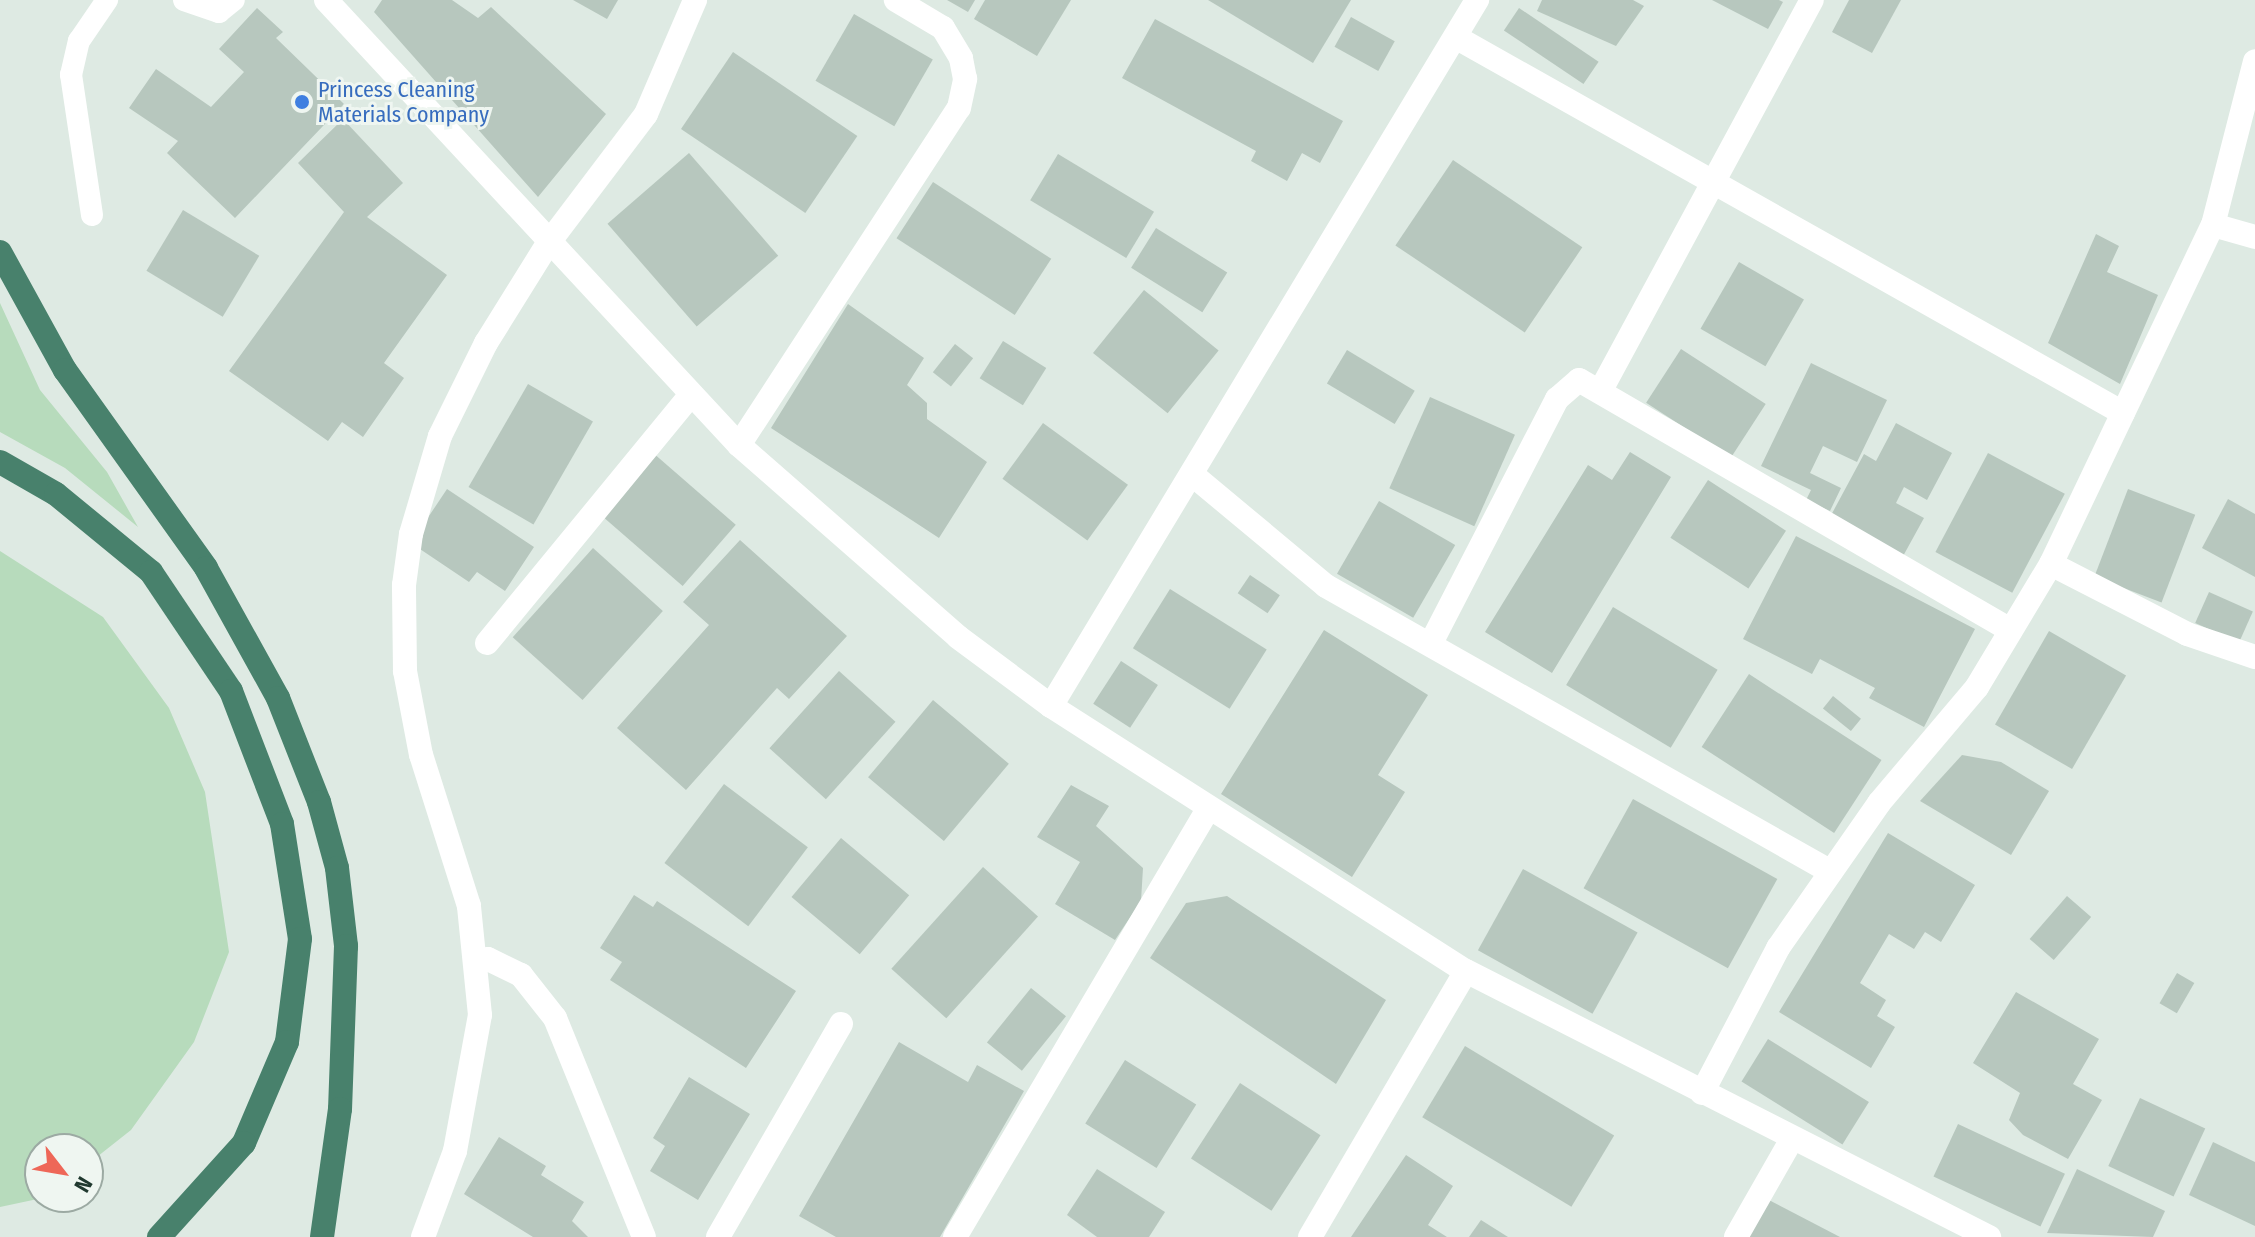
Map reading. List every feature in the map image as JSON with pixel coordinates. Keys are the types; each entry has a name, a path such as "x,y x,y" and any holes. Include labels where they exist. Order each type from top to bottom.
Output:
{"highway":[{"path":"0,252 65,370 206,568 278,698 319,802 337,868 346,946 340,1109 322,1237"},
{"path":"0,462 56,494 151,572 231,691 282,824 300,939 287,1042 244,1143 159,1237"},
{"path":"308,1237 330,1183"}],"street":[{"path":"326,0 547,245 690,396 739,445 958,637 1051,706 1466,971 1989,1237"},
{"path":"423,1237 466,1107 480,1015 478,962 465,891 411,713 404,585 423,484 440,436 486,343 547,245 646,114 695,0"},
{"path":"739,445 959,108 965,79 955,48 943,28 896,0"},
{"path":"1051,706 1459,39 1477,0"},
{"path":"1602,388 1710,180 1812,0"},
{"path":"1459,39 2123,413"},
{"path":"1702,1093 1778,948 1879,803 1959,712 2051,564 2213,225 2250,116 2255,61"},
{"path":"2213,225 2255,237"},
{"path":"1431,643 1557,399 1579,380 1602,388 2011,630"},
{"path":"487,643 690,396"},
{"path":"1194,476 1326,586 1831,872"},
{"path":"2051,564 2187,634 2255,657"},
{"path":"955,1237 1208,809"},
{"path":"478,962 488,959 521,975 550,1010 644,1237"},
{"path":"1310,1237 1466,971"},
{"path":"718,1237 841,1024"},
{"path":"1736,1237 1792,1139"}],"lane":[{"path":"92,215 71,75 79,41 107,0"},
{"path":"184,0 219,12 234,0"}],"green space":[{"path":"0,303 40,390 107,472 138,527 65,468 0,432"},
{"path":"0,551 103,617 169,708 205,792 229,952 194,1042 131,1130 104,1151 104,1133 24,1133 24,1202 0,1207"}],"building":[{"path":"382,0 452,0 478,18 491,7 606,114 538,197 374,12"},
{"path":"573,0 618,0 607,19"},
{"path":"947,0 975,0 968,12"},
{"path":"985,0 1071,0 1037,56 974,19"},
{"path":"1208,0 1351,0 1313,63"},
{"path":"1542,0 1633,0 1644,6 1616,46 1537,11"},
{"path":"1712,0 1779,0 1783,2 1768,29"},
{"path":"1849,0 1901,0 1872,53 1832,32"},
{"path":"257,8 283,32 276,38 344,104 235,218 167,153 178,141 129,108 156,69 211,107 244,72 219,49"},
{"path":"1519,8 1599,62 1583,84 1504,30"},
{"path":"854,14 933,60 894,126 816,81"},
{"path":"1351,17 1395,41 1378,71 1335,47"},
{"path":"1155,19 1343,121 1320,163 1302,153 1287,181 1251,161 1256,151 1122,78"},
{"path":"733,52 857,136 805,213 681,129"},
{"path":"343,119 403,183 367,217 447,275 384,363 404,378 363,437 342,422 328,441 229,371 344,212 298,163"},
{"path":"689,153 778,256 697,326 607,224"},
{"path":"1058,154 1154,212 1126,258 1030,200"},
{"path":"1453,160 1582,247 1525,333 1395,245"},
{"path":"933,182 1051,259 1015,315 897,238"},
{"path":"183,210 259,256 223,317 146,271"},
{"path":"1156,228 1227,273 1202,312 1131,268"},
{"path":"2096,234 2119,246 2107,272 2158,295 2120,384 2048,343"},
{"path":"1739,262 1804,299 1765,366 1700,329"},
{"path":"1144,290 1219,350 1168,413 1093,353"},
{"path":"848,304 924,358 907,385 927,403 927,419 987,462 939,538 771,428"},
{"path":"1003,341 1046,368 1023,405 980,378"},
{"path":"955,344 973,358 951,387 933,372"},
{"path":"1681,349 1766,404 1731,458 1646,403"},
{"path":"1347,350 1415,391 1395,424 1327,383"},
{"path":"1811,363 1887,400 1857,462 1823,446 1810,473 1841,488 1830,511 1806,500 1811,490 1761,466"},
{"path":"528,384 593,422 533,525 468,487"},
{"path":"1430,397 1515,435 1474,526 1389,488"},
{"path":"1043,423 1128,485 1087,541 1002,479"},
{"path":"1896,423 1952,453 1927,500 1904,487 1896,503 1924,518 1902,558 1829,519 1864,454 1876,461"},
{"path":"652,452 736,525 683,586 599,513"},
{"path":"1630,452 1671,477 1552,673 1485,632 1588,465 1612,480"},
{"path":"1988,453 2065,494 2012,593 1935,552"},
{"path":"1708,480 1786,531 1748,589 1670,538"},
{"path":"447,489 534,547 505,591 477,572 469,582 411,543"},
{"path":"2128,489 2195,515 2162,603 2094,577"},
{"path":"2228,499 2255,514 2255,577 2202,548"},
{"path":"1379,501 1455,545 1413,618 1337,574"},
{"path":"1796,536 1975,629 1924,727 1869,698 1875,688 1820,659 1812,674 1743,639"},
{"path":"740,540 847,636 789,699 777,688 686,790 617,728 709,625 683,602"},
{"path":"593,548 663,611 583,700 513,637"},
{"path":"1250,575 1280,595 1268,613 1238,593"},
{"path":"1170,589 1267,649 1230,709 1133,648"},
{"path":"2209,592 2253,612 2239,643 2195,623"},
{"path":"1613,607 1718,670 1671,748 1566,685"},
{"path":"1324,630 1428,695 1378,775 1405,792 1352,877 1221,794"},
{"path":"2049,631 2126,676 2072,769 1995,725"},
{"path":"1121,661 1158,685 1130,728 1093,704"},
{"path":"839,671 895,722 826,799 769,748"},
{"path":"1749,674 1882,760 1834,833 1702,747"},
{"path":"1833,696 1861,719 1851,731 1823,708"},
{"path":"933,700 1009,764 944,841 868,777"},
{"path":"1962,755 2001,762 2049,791 2011,855 1920,801"},
{"path":"724,784 808,847 748,926 664,863"},
{"path":"1071,785 1109,806 1096,826 1143,868 1141,901 1115,940 1055,904 1080,862 1037,837"},
{"path":"1633,799 1777,879 1728,968 1584,888"},
{"path":"1888,833 1975,885 1941,942 1925,932 1914,949 1889,934 1860,983 1886,1000 1877,1016 1895,1027 1871,1068 1779,1012"},
{"path":"841,838 909,895 860,954 792,897"},
{"path":"983,867 1038,917 946,1018 891,969"},
{"path":"1523,869 1638,933 1592,1014 1478,950"},
{"path":"634,895 653,907 657,901 796,991 746,1068 610,980 622,962 600,948"},
{"path":"1227,896 1386,1000 1336,1084 1150,958 1186,903"},
{"path":"2067,896 2091,917 2054,960 2030,939"},
{"path":"2177,973 2194,983 2177,1013 2160,1003"},
{"path":"1031,988 1066,1016 1022,1071 987,1042"},
{"path":"2016,992 2099,1039 2073,1084 2102,1100 2068,1159 2023,1135 2009,1120 2020,1093 1973,1063"},
{"path":"1768,1039 1869,1102 1842,1144 1742,1081"},
{"path":"899,1042 968,1082 977,1065 1024,1091 940,1237 836,1237 799,1216"},
{"path":"1465,1046 1614,1136 1571,1207 1422,1117"},
{"path":"1125,1060 1196,1105 1156,1168 1085,1124"},
{"path":"689,1077 750,1114 698,1200 650,1171 665,1146 653,1138"},
{"path":"1240,1083 1321,1135 1271,1211 1191,1158"},
{"path":"2140,1098 2205,1128 2174,1196 2108,1166"},
{"path":"1958,1124 2065,1174 2040,1226 1933,1177"},
{"path":"499,1137 546,1166 541,1175 584,1202 572,1221 588,1237 533,1237 464,1194"},
{"path":"2213,1142 2255,1162 2255,1226 2189,1195"},
{"path":"1406,1155 1453,1186 1428,1225 1447,1237 1351,1237"},
{"path":"1097,1169 1165,1212 1149,1237 1097,1237 1067,1215"},
{"path":"2077,1169 2165,1211 2153,1237 2047,1233"},
{"path":"1767,1199 1840,1237 1747,1237"},
{"path":"1481,1220 1508,1237 1469,1237"}],"place":[{"name":"Princess Cleaning Materials Company","path":"302,102"}]}
